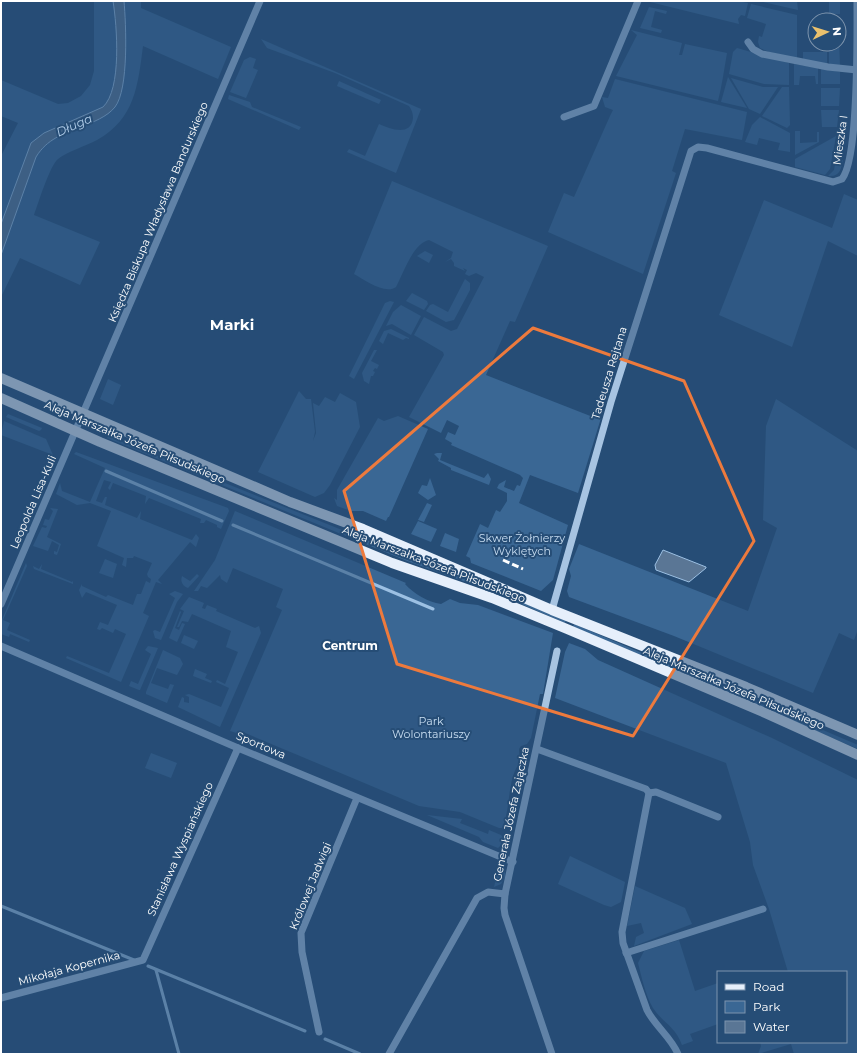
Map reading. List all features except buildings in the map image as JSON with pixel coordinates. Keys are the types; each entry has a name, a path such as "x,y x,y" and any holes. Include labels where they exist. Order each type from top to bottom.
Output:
{"main road":[{"name":"Aleja Marszałka Józefa Piłsudskiego","path":"1,378 290,502 363,529 552,610 746,687 858,735"},
{"name":"Aleja Marszałka Józefa Piłsudskiego","path":"1,398 75,431 392,563 492,598 762,712 858,755"}],"street":[{"name":"Księdza Biskupa Władysława Bandurskiego","path":"75,431 260,1"},
{"path":"564,117 594,106 638,1"},
{"name":"Mieszka I","path":"698,147 764,162 833,182 839,181 847,172 852,142 857,70 857,1"},
{"path":"748,42 753,49 762,54 828,67 857,70"},
{"name":"Tadeusza Rejtana","path":"552,610 611,402 691,152 698,147"},
{"name":"Leopolda Lisa-Kuli","path":"1,604 75,431"},
{"name":"Sportowa","path":"1,646 238,748 513,862"},
{"name":"Generała Józefa Zajączka","path":"389,1054 477,898 488,892 506,894 557,651"},
{"name":"Stanisława Wyspiańskiego","path":"143,960 238,748"},
{"path":"537,749 646,789 649,795 622,927 623,943 649,1015 676,1053"},
{"path":"649,795 656,792 718,817"},
{"name":"Królowej Jadwigi","path":"319,1032 302,952 301,933 357,798"},
{"path":"506,894 504,908 505,915 552,1054"},
{"path":"626,953 763,909"},
{"name":"Mikołaja Kopernika","path":"1,998 143,960"}],"highlighted area":[{"path":"533,328 684,381 754,541 633,736 397,664 344,491"}],"green space":[{"path":"94,1 141,1 141,8 231,47 218,79 143,46 136,87 127,111 120,122 110,132 97,140 58,159 48,176 34,215 100,242 80,285 20,258 1,297 1,156 18,123 1,116 1,80 58,104 68,103 81,96 90,85 94,71"},
{"path":"646,1 737,1 748,3 745,16 741,15 738,19 739,24"},
{"path":"763,1 797,1 798,10 763,2"},
{"path":"829,1 840,1 840,12 829,12"},
{"path":"751,4 797,15 797,58 769,52 760,48 758,42 759,36 762,37 766,24 747,18"},
{"path":"649,7 667,11 666,14 655,11 651,27 662,30 661,33 640,28"},
{"path":"631,30 682,43 679,55 682,55 685,44 727,53 718,101 616,76 637,35"},
{"path":"261,39 421,109 396,173 347,152 349,149 365,156 379,124 399,130 408,128 413,118 409,106 335,73 267,48"},
{"path":"737,48 789,63 789,85 764,84 729,74 733,52"},
{"path":"803,52 827,52 827,64 803,60"},
{"path":"829,52 839,52 840,66 829,65"},
{"path":"250,57 256,59 253,68 258,70 246,98 230,92 244,60"},
{"path":"794,64 818,68 818,84 816,84 815,76 800,76 799,85 794,85"},
{"path":"821,68 840,72 840,84 821,84"},
{"path":"728,77 747,108 721,102"},
{"path":"731,78 763,87 778,87 760,114 749,109"},
{"path":"615,79 747,112 742,140 685,129 672,171 676,173 643,274 548,232 564,193 574,197 613,110 605,107 602,97 608,98"},
{"path":"339,81 381,100 379,104 337,86"},
{"path":"782,87 789,87 790,125 787,128 762,116"},
{"path":"821,88 840,88 839,106 821,106"},
{"path":"229,95 250,102 252,107 301,127 299,130 228,99"},
{"path":"821,110 839,110 837,127 822,127"},
{"path":"760,117 790,133 790,152 778,150 780,143 759,138 757,145 745,142 752,125"},
{"path":"795,131 800,131 800,143 817,142 817,132 819,132 819,142 795,155"},
{"path":"836,136 830,169 825,175 795,167 795,159"},
{"path":"836,159 843,160 841,169 837,174 828,176 834,170"},
{"name":"Skwer Żołnierzy Wyklętych","path":"392,181 548,246 515,322 510,321 486,375 598,419 599,417 601,418 578,493 530,475 519,503 568,525 553,580 541,591 471,563 470,558 466,556 480,524 488,528 496,510 500,512 507,501 507,493 497,488 499,484 506,480 504,487 514,491 517,485 520,486 523,478 520,475 451,445 452,443 445,439 448,432 455,435 459,426 447,420 441,433 409,417 444,355 443,352 414,335 424,317 451,331 457,329 484,277 476,273 469,276 465,274 467,270 463,268 465,271 454,266 451,259 445,262 451,258 453,252 429,240 423,242 413,253 396,287 391,289 381,288 354,274"},
{"path":"844,194 858,200 858,256 828,241 792,347 719,315 764,200 832,228"},
{"path":"425,251 433,255 429,263 417,256"},
{"path":"465,279 470,283 470,290 454,320 446,322 426,311 430,305 433,304 448,312"},
{"path":"412,293 427,301 428,304 424,310 406,301"},
{"path":"390,301 394,302 354,379 349,376 385,303"},
{"path":"401,305 421,316 411,335 392,324 386,326 393,312"},
{"path":"391,329 409,339 406,338 403,340 388,333 383,344 379,341 384,331"},
{"path":"374,350 377,350 371,361 379,365 377,369 375,368 373,371 375,372 373,376 371,376 369,384 364,381 362,373"},
{"path":"108,379 121,385 113,405 100,399"},
{"path":"299,391 306,399 311,399 315,432 313,441 316,433 313,403 319,406 325,397 335,402 340,393 356,402 360,427 330,485 324,493 315,497 258,472"},
{"path":"776,399 858,451 858,629 854,640 839,633 813,693 674,636 569,597 567,591 571,576 569,569 579,544 748,611 777,528 763,520 766,426"},
{"path":"8,414 42,428 39,431 6,417"},
{"path":"398,416 428,429 389,517 386,521 363,511 351,511 337,506 334,498 337,500 337,490 378,418 384,421"},
{"path":"4,421 46,439 53,455 1,435"},
{"path":"108,436 566,620 565,623 491,591 407,561 107,438"},
{"path":"76,452 228,508 229,511 221,529 217,527 217,525 206,520 204,523 200,523 201,519 149,498 145,504 146,496 113,483 110,490 108,488 111,482 104,480 96,501 102,503 105,497 107,497 105,505 137,518 141,511 140,519 192,540 196,534 199,538 196,547 190,542 158,580 162,584 156,582 143,613 149,616 121,682 66,658 67,656 109,673 126,634 115,629 113,633 102,628 100,630 97,629 100,622 108,625 117,605 86,592 82,598 79,590 82,584 82,586 106,597 108,595 133,605 137,594 141,594 146,581 150,583 151,579 147,574 152,563 134,556 133,558 127,558 126,567 122,565 124,558 97,546 111,511 90,503 77,505 56,494 60,483 62,491 90,502 105,468 74,454"},
{"path":"442,453 440,460 484,478 488,473 491,479 489,485 451,470 451,468 438,461 439,459 434,454"},
{"path":"430,478 436,495 428,500 418,493 422,485 427,486"},
{"path":"427,503 432,505 424,522 418,520"},
{"path":"50,508 58,509 47,537 61,544 57,555 54,554 54,551 57,552 59,545 52,541 48,551 33,546 42,527 46,528 47,526 43,525 45,519 49,520 53,511"},
{"name":"Park Wolontariuszy","path":"235,511 406,583 405,584 413,591 431,601 441,604 450,599 460,603 478,605 553,633 543,694 540,694 531,738 527,744 521,746 519,749 520,763 513,776 507,812 502,828 460,812 419,806 243,732 240,734 230,731 282,610 276,607 283,589 233,568 227,583 221,579 220,575 207,588 201,586 198,591 194,591 215,560"},
{"path":"418,521 437,529 431,542 411,534"},
{"path":"445,533 459,539 456,552 440,546"},
{"path":"105,559 117,564 113,578 99,573"},
{"path":"26,563 27,566 3,620 10,623 7,630 30,640 29,642 10,634 9,637 1,634 1,622"},
{"path":"42,564 41,569 72,582 73,581 73,584 34,569 33,566 39,569"},
{"path":"197,574 199,576 188,588 183,585 181,580 182,576 190,581"},
{"path":"175,591 183,594 177,602 161,640 155,638 153,631 155,630 160,632 175,598 169,594"},
{"path":"189,597 204,603 202,608 205,609 207,605 217,609 216,611 255,628 259,626 261,633 220,727 178,707 182,697 184,698 184,702 189,703 189,697 185,695 189,694 221,707 229,688 216,682 217,680 225,684 238,652 226,647 231,631 192,614 188,622 182,621 179,627 177,627 184,611 180,609"},
{"path":"180,611 181,612 175,628 179,630 182,623 185,624 177,642 169,638"},
{"path":"574,624 858,745 858,749 573,627"},
{"path":"184,635 198,641 194,649 181,643"},
{"path":"569,643 585,649 598,660 772,738 858,780 858,1054 794,1054 791,1044 758,1054 761,1046 760,1043 847,1043 847,971 788,971 769,909 753,865 750,842 726,763 555,698 565,652"},
{"path":"148,646 158,648 139,690 129,686 131,681 138,684 151,654 145,650"},
{"path":"163,650 180,658 183,664 177,675 157,668 151,683 168,689 170,684 174,685 167,703 146,694"},
{"path":"195,669 207,674 205,678 212,681 211,683 193,676"},
{"path":"151,753 177,763 171,778 145,768"},
{"path":"427,815 462,819 460,823 488,834 489,830 501,835 504,839 503,843 498,848 483,842 479,837"},
{"path":"570,856 625,882 621,902 611,907 604,905 558,884"},
{"path":"500,862 505,869 505,877 501,884 494,887"},
{"path":"635,886 685,908 692,924 634,946 636,937 644,933 641,923 627,926"},
{"path":"679,940 695,991 717,983 717,1024 690,1034 693,1041 682,1045 676,1033 657,1013 650,1003 638,963 644,951"}],"water":[{"name":"Długa","path":"113,1 124,1 125,11 125,72 119,98 112,111 95,121 50,141 40,151 36,157 1,255 1,224 31,143 44,133 103,107 109,98 116,72 117,57 116,26"},
{"path":"663,550 706,568 689,582 656,570 655,565"}],"waterway":[{"path":"106,471 222,521"},
{"path":"233,525 433,609"},
{"path":"1,906 134,960"},
{"path":"148,966 305,1031"},
{"path":"156,970 179,1054"},
{"path":"325,1039 360,1054"}],"railway":[{"path":"503,560 523,569"}],"district":[{"name":"Marki","path":"232,324"},
{"name":"Centrum","path":"350,645"}]}
